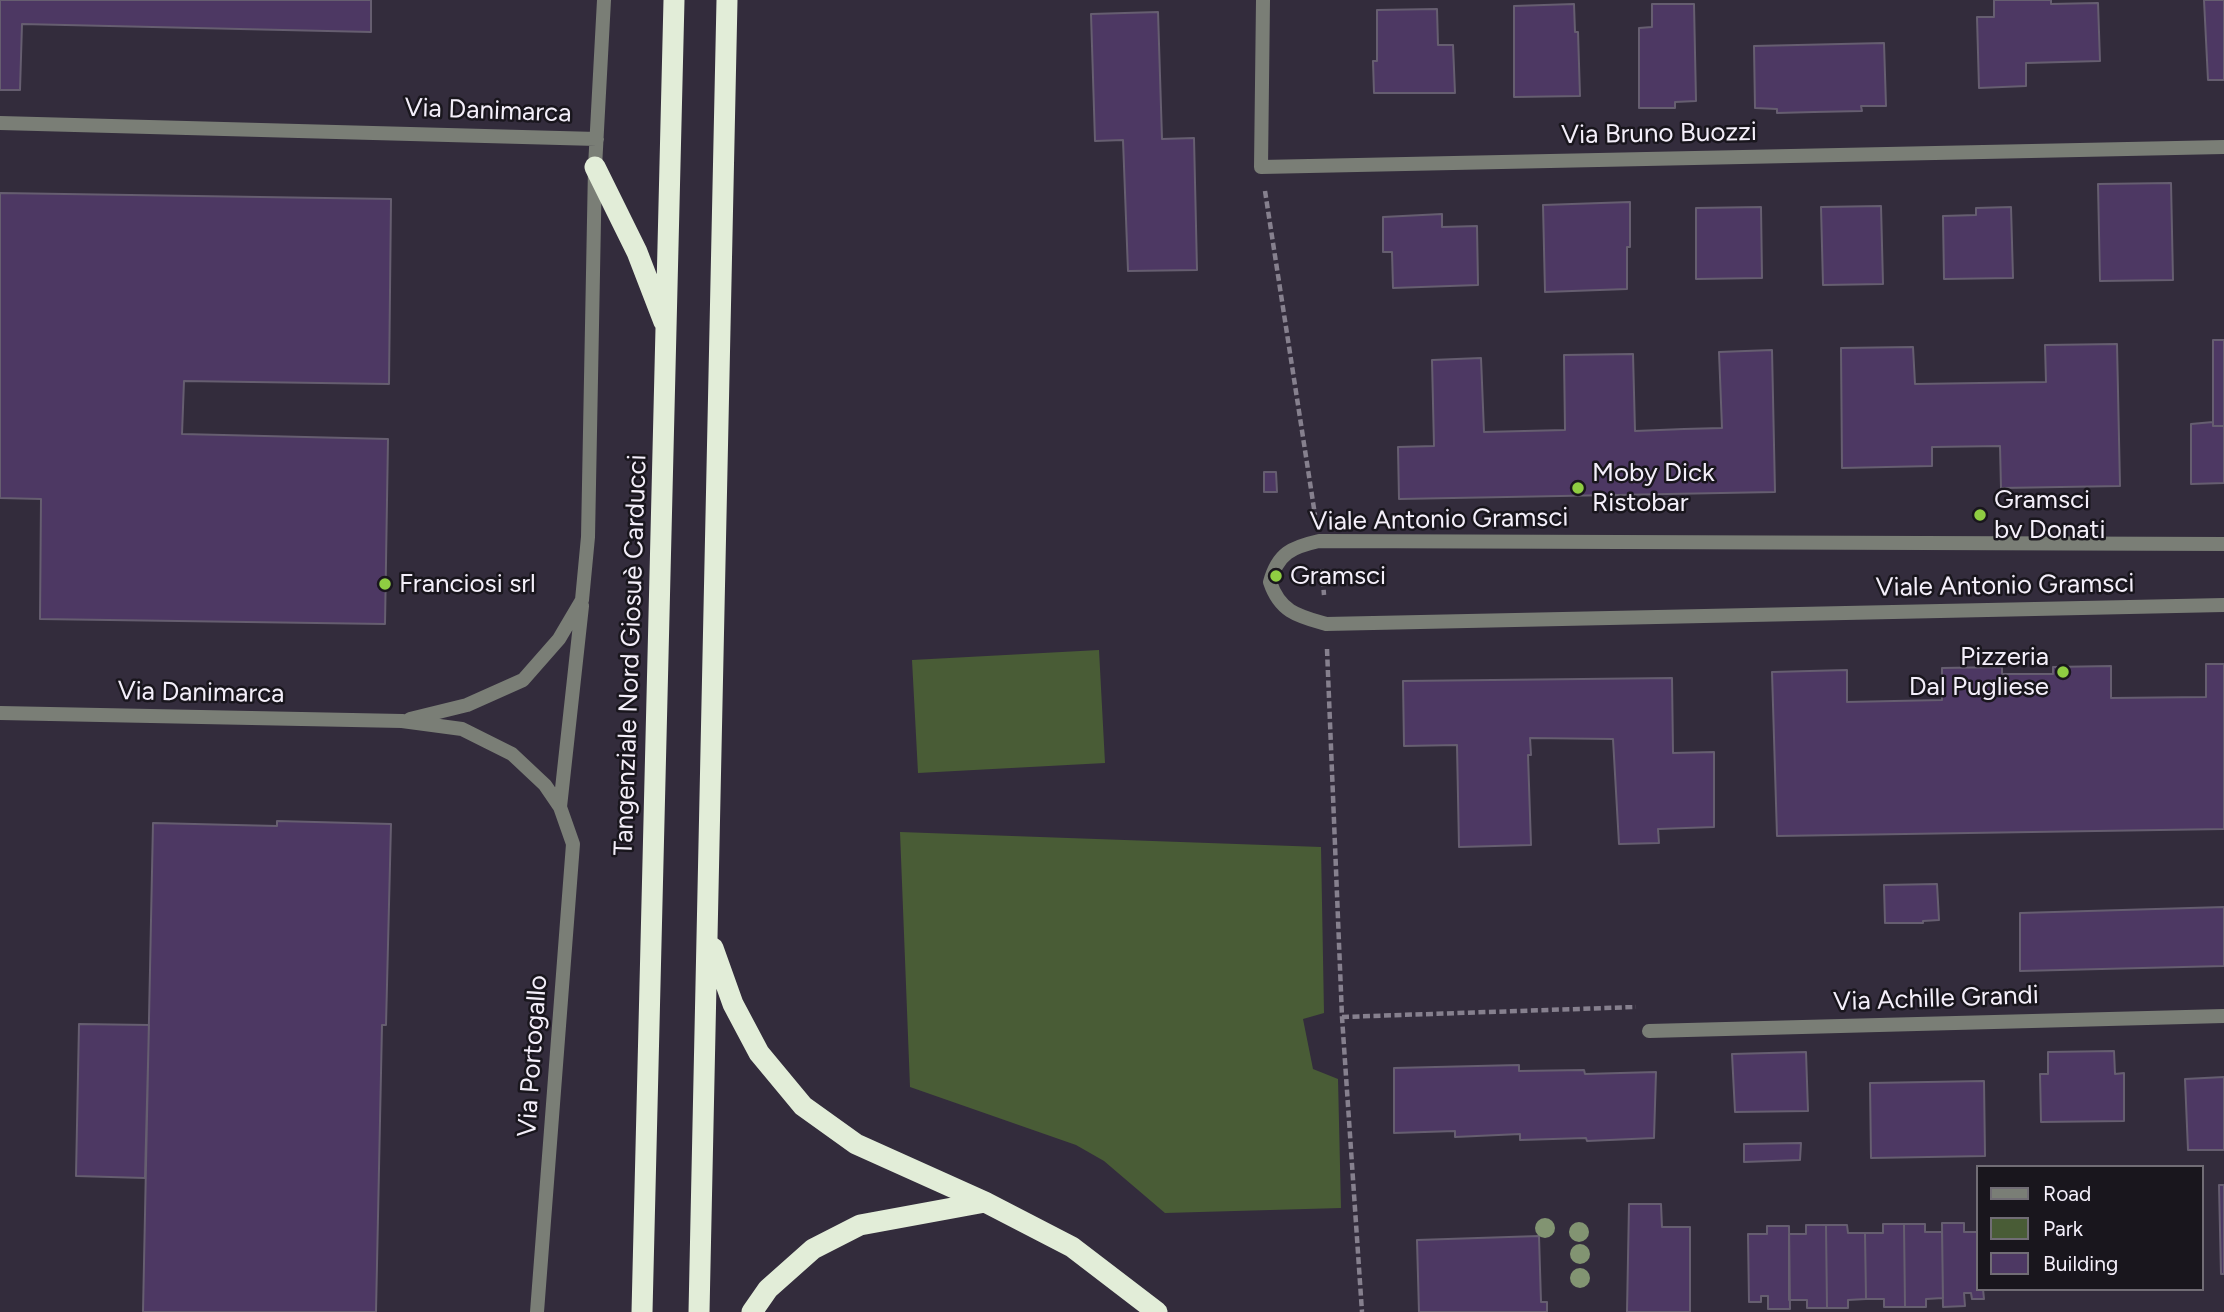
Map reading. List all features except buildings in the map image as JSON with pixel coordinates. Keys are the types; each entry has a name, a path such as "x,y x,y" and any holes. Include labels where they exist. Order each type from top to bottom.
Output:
{"highway":[{"name":"Tangenziale Nord Giosuè Carducci","path":"642,1312 674,0"},
{"path":"699,1312 726,0"},
{"path":"595,167 638,252 668,331"},
{"path":"708,933 733,1004 752,1041 803,1106 856,1144 985,1202 1072,1247 1157,1312"},
{"path":"752,1312 768,1289 813,1249 860,1225 985,1202"}],"street":[{"path":"597,139 604,0"},
{"path":"1261,167 1263,0"},
{"name":"Via Danimarca","path":"0,122 597,139 588,537 560,807"},
{"name":"Via Bruno Buozzi","path":"1261,167 2224,147"},
{"name":"Viale Antonio Gramsci","path":"2224,544 1320,541 1293,548 1278,561 1270,582 1275,597 1295,615 1326,624 2224,605"},
{"name":"Via Danimarca","path":"401,721 467,705 523,680 559,639 582,600"},
{"name":"Via Danimarca","path":"0,713 401,721 462,729 512,754 545,785 560,807"},
{"name":"Via Portogallo","path":"537,1312 573,844 560,807"},
{"name":"Via Achille Grandi","path":"1649,1031 2224,1016"}],"path":[{"path":"1261,167 1320,541 1326,624 1342,1017 1362,1312"},
{"path":"1342,1017 1639,1007 1649,1031"}],"green space":[{"path":"1099,650 1105,763 918,773 912,660"},
{"path":"900,832 1321,847 1324,1013 1303,1019 1313,1069 1338,1079 1341,1208 1165,1213 1104,1161 1076,1145 910,1087"}],"place":[{"name":"Moby Dick Ristobar","path":"1578,488"},
{"name":"Gramsci bv Donati","path":"1980,515"},
{"name":"Gramsci","path":"1276,576"},
{"name":"Franciosi srl","path":"385,584"},
{"name":"Pizzeria Dal Pugliese","path":"2063,672"}]}
